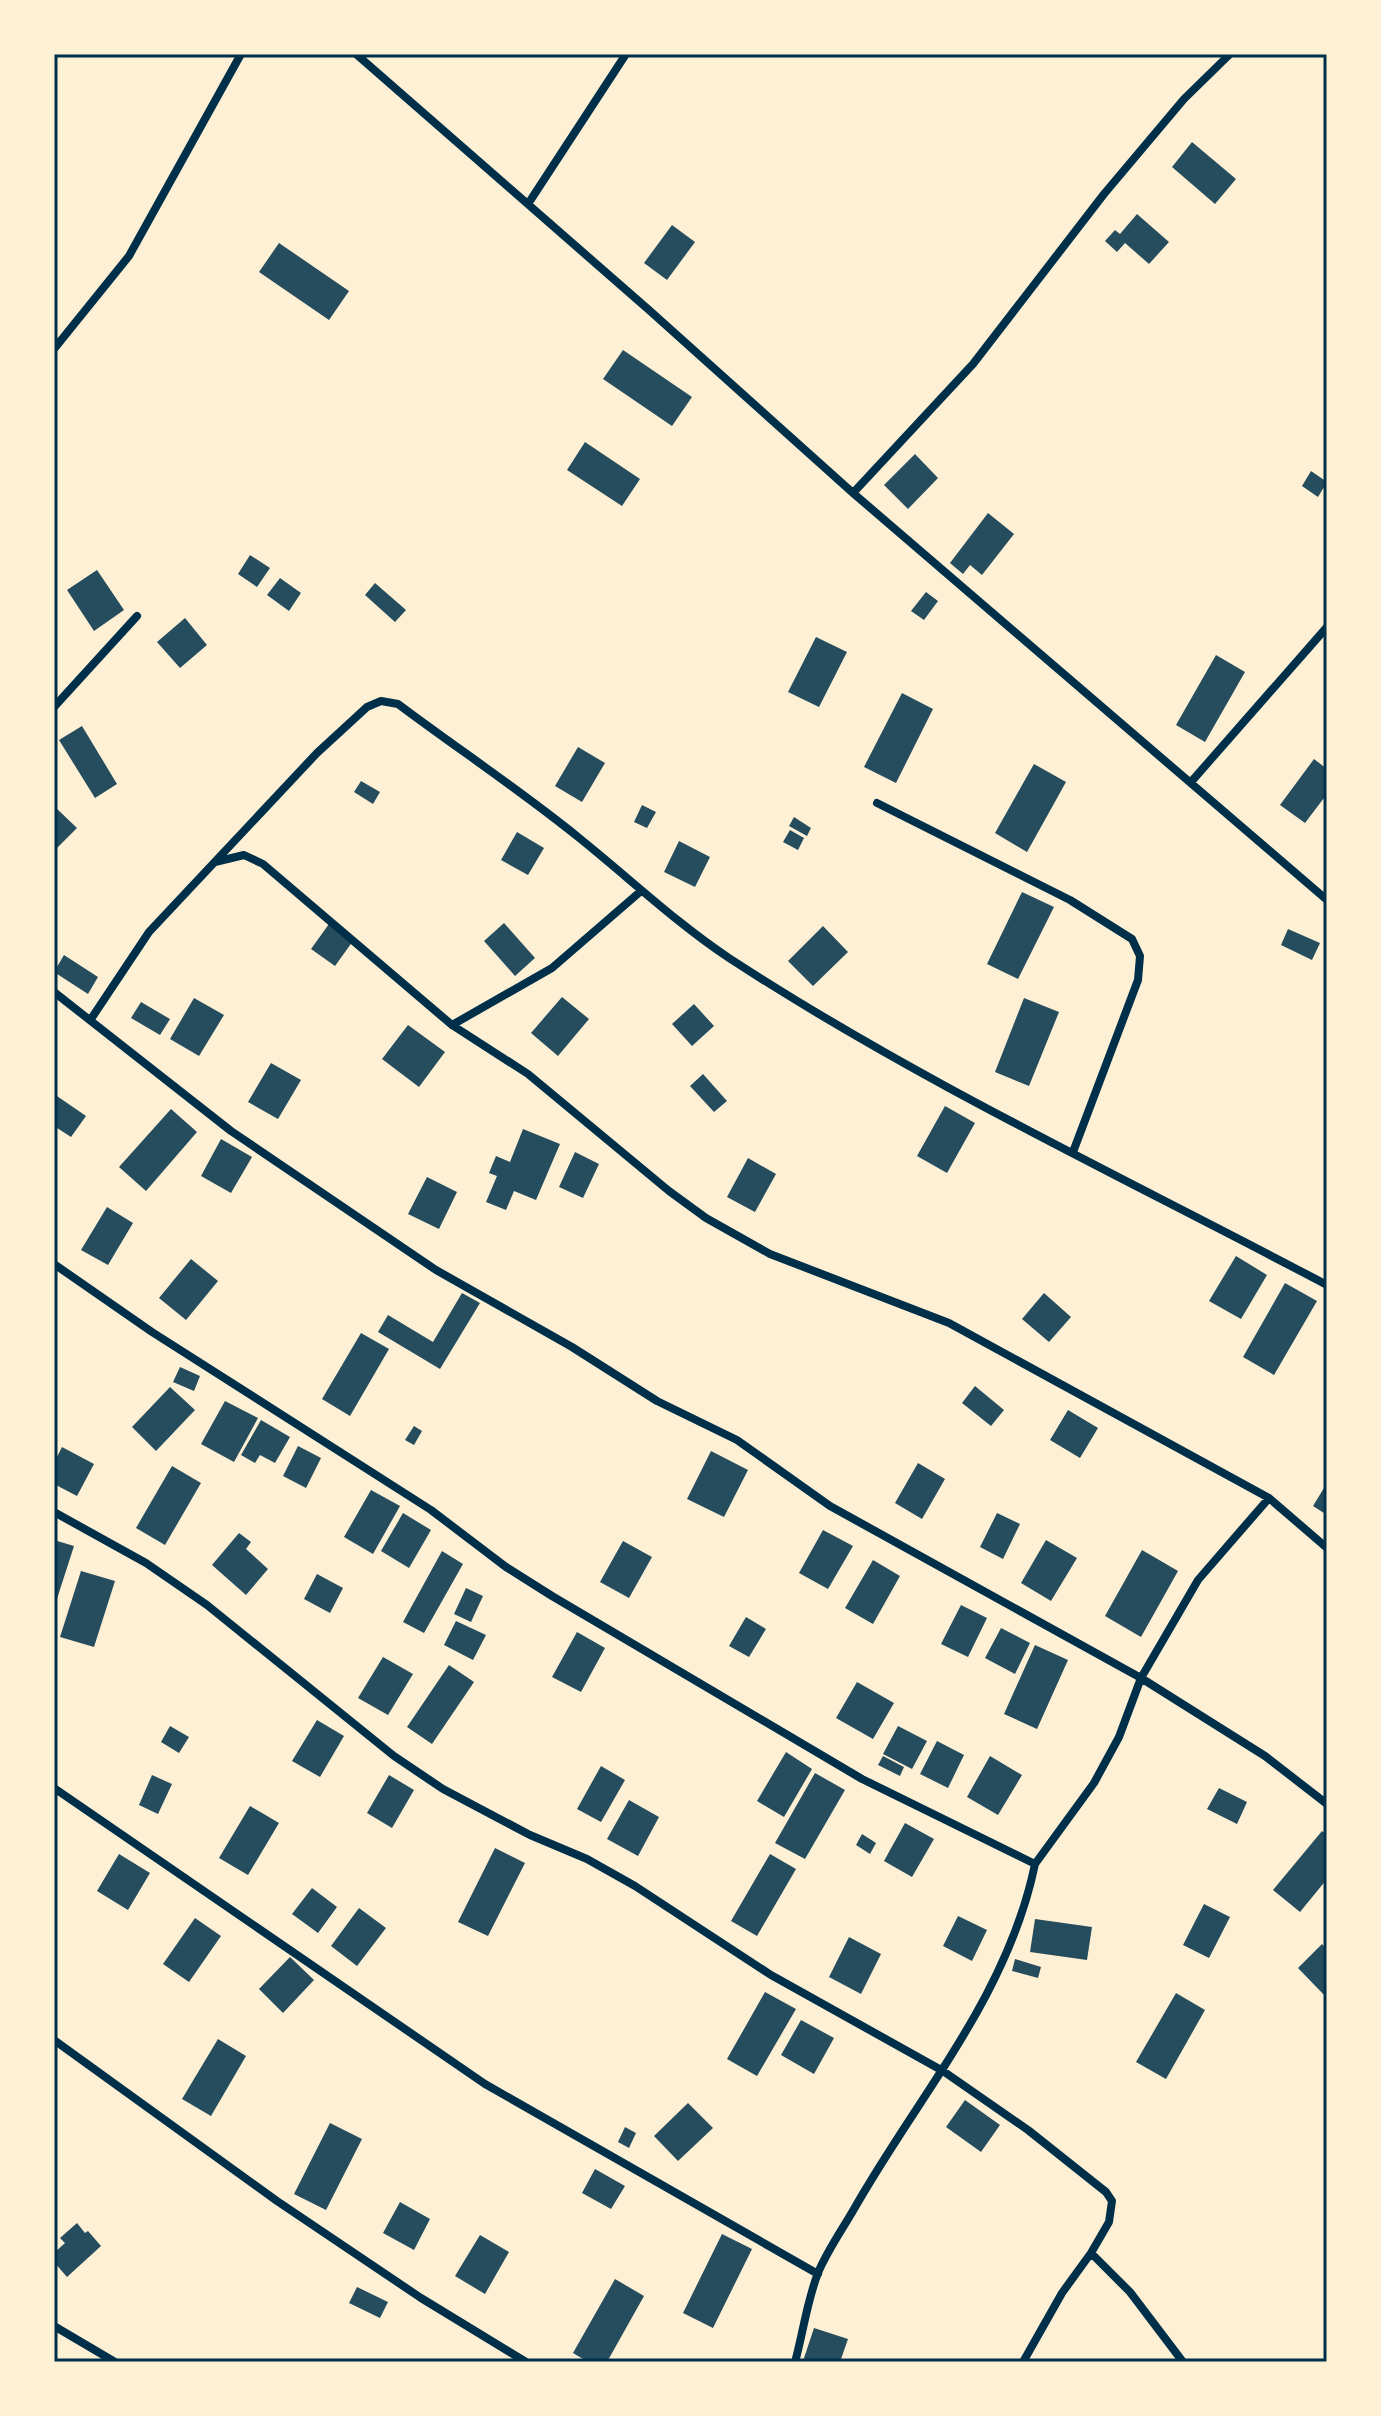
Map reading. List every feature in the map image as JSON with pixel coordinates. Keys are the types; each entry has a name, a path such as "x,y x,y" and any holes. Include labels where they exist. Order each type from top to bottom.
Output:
{"street":[{"path":"54,349 129,256 241,54"},
{"path":"356,54 853,493 1327,900"},
{"path":"528,204 626,54"},
{"path":"853,493 973,364 1104,194 1184,99 1230,54"},
{"path":"54,707 137,616"},
{"path":"1191,782 1327,627"},
{"path":"91,1019 149,932 346,723 381,701 398,704 577,836 668,914 727,957 842,1028 1327,1285"},
{"path":"877,803 1070,900 1132,939 1140,956 1138,980 1073,1152"},
{"path":"214,862 244,855 263,864 452,1025 528,1074 706,1218 770,1254 949,1323 1269,1498 1327,1548"},
{"path":"452,1025 552,968 641,891"},
{"path":"54,992 231,1131 436,1270 572,1347 657,1401 737,1440 830,1506 1141,1678 1265,1756 1327,1804"},
{"path":"54,1264 152,1332 431,1510 506,1567 552,1596 862,1779 1035,1864"},
{"path":"795,2362 818,2274 892,2144 943,2071 992,1986 1027,1899 1035,1864 1094,1783 1119,1737 1141,1678 1198,1580 1269,1498"},
{"path":"54,1512 146,1563 207,1605 394,1756 443,1789 623,1879 771,1975 943,2071 1028,2130 1106,2192 1112,2201 1109,2222 1062,2293 1023,2362"},
{"path":"54,1788 485,2084 818,2274"},
{"path":"54,2040 277,2201 421,2298 526,2362"},
{"path":"1091,2253 1152,2319 1183,2362"},
{"path":"54,2326 115,2362"}],"building":[{"path":"1192,142 1236,179 1215,204 1172,167"},
{"path":"1137,214 1169,242 1149,264 1125,243 1117,252 1105,241 1115,230 1120,234"},
{"path":"672,225 695,242 667,280 644,263"},
{"path":"279,243 349,291 329,320 259,272"},
{"path":"623,350 692,397 672,426 603,379"},
{"path":"585,442 640,479 622,506 567,470"},
{"path":"915,454 938,478 908,509 884,485"},
{"path":"1311,471 1327,482 1318,497 1302,486"},
{"path":"988,513 1014,534 982,575 970,565 963,574 950,563"},
{"path":"250,555 270,568 257,587 238,574"},
{"path":"97,570 124,610 94,631 67,590"},
{"path":"280,578 301,593 289,611 267,595"},
{"path":"375,583 406,610 395,622 365,595"},
{"path":"926,592 938,601 924,620 911,611"},
{"path":"185,618 207,645 180,668 157,642"},
{"path":"816,637 847,652 819,707 788,692"},
{"path":"1216,655 1245,672 1205,742 1176,725"},
{"path":"902,693 933,709 896,783 864,767"},
{"path":"82,726 117,784 95,798 59,740"},
{"path":"578,747 605,763 582,802 555,786"},
{"path":"1314,759 1327,769 1327,794 1305,823 1280,805"},
{"path":"1034,764 1066,782 1027,852 995,833"},
{"path":"361,781 380,792 373,804 354,792"},
{"path":"642,805 656,812 647,828 634,822"},
{"path":"54,806 77,828 54,851"},
{"path":"794,817 811,828 807,836 789,826"},
{"path":"790,830 804,838 798,850 783,842"},
{"path":"517,832 544,848 528,875 501,860"},
{"path":"679,841 710,857 695,887 664,872"},
{"path":"1022,892 1054,907 1018,979 987,964"},
{"path":"504,923 535,958 515,976 484,941"},
{"path":"329,924 353,941 335,966 311,949"},
{"path":"823,926 848,952 813,986 788,961"},
{"path":"1288,929 1320,943 1312,960 1281,945"},
{"path":"64,955 98,977 88,994 54,972"},
{"path":"562,997 589,1019 558,1056 531,1033"},
{"path":"194,998 224,1015 199,1056 170,1039"},
{"path":"1024,998 1059,1012 1029,1086 995,1072"},
{"path":"141,1002 170,1019 160,1035 131,1018"},
{"path":"694,1004 714,1026 692,1046 672,1024"},
{"path":"408,1025 445,1052 419,1087 382,1059"},
{"path":"271,1063 301,1080 278,1119 248,1102"},
{"path":"703,1074 727,1101 714,1112 690,1086"},
{"path":"54,1094 86,1116 71,1137 54,1126"},
{"path":"945,1106 975,1123 947,1173 917,1156"},
{"path":"171,1109 197,1132 146,1191 119,1167"},
{"path":"523,1129 560,1144 536,1200 514,1191 506,1210 486,1202 497,1176 489,1173 496,1156 510,1162"},
{"path":"221,1139 252,1157 231,1193 201,1176"},
{"path":"575,1152 599,1164 583,1198 559,1187"},
{"path":"748,1158 776,1174 755,1212 727,1197"},
{"path":"427,1177 457,1192 439,1229 408,1214"},
{"path":"107,1207 133,1223 108,1265 81,1250"},
{"path":"1236,1256 1267,1275 1241,1319 1209,1301"},
{"path":"191,1259 218,1281 186,1320 159,1298"},
{"path":"1285,1283 1317,1301 1274,1375 1243,1357"},
{"path":"462,1293 480,1303 440,1369 378,1332 388,1315 433,1342"},
{"path":"1044,1293 1071,1317 1049,1342 1022,1319"},
{"path":"361,1333 389,1349 350,1416 322,1399"},
{"path":"180,1367 200,1376 194,1391 173,1382"},
{"path":"975,1386 1004,1410 991,1426 962,1403"},
{"path":"170,1387 195,1410 156,1451 132,1427"},
{"path":"225,1401 258,1418 234,1462 201,1444"},
{"path":"1068,1410 1098,1428 1080,1458 1050,1440"},
{"path":"261,1420 290,1437 275,1463 260,1455 255,1463 241,1455"},
{"path":"414,1426 422,1431 414,1445 405,1440"},
{"path":"298,1446 321,1458 306,1488 283,1476"},
{"path":"62,1447 94,1464 77,1496 54,1484 54,1463"},
{"path":"711,1451 748,1470 724,1517 687,1499"},
{"path":"918,1463 945,1479 922,1519 895,1503"},
{"path":"172,1466 201,1483 165,1545 136,1528"},
{"path":"1327,1483 1327,1515 1313,1506"},
{"path":"371,1490 400,1506 373,1554 344,1537"},
{"path":"403,1513 431,1530 409,1568 381,1551"},
{"path":"997,1513 1020,1524 1003,1559 980,1547"},
{"path":"823,1530 853,1546 828,1589 799,1573"},
{"path":"239,1533 251,1542 246,1549 268,1569 246,1595 212,1565"},
{"path":"54,1540 74,1546 55,1605 54,1605"},
{"path":"1046,1540 1077,1558 1051,1601 1021,1583"},
{"path":"623,1541 652,1557 629,1598 600,1582"},
{"path":"1142,1550 1178,1571 1141,1637 1105,1616"},
{"path":"442,1551 463,1564 424,1633 403,1622"},
{"path":"873,1560 900,1576 873,1624 845,1608"},
{"path":"81,1571 115,1581 94,1647 60,1637"},
{"path":"317,1574 343,1588 330,1613 304,1599"},
{"path":"466,1588 483,1596 471,1622 454,1614"},
{"path":"961,1605 987,1618 968,1657 941,1644"},
{"path":"746,1617 766,1629 749,1657 729,1646"},
{"path":"456,1621 486,1635 473,1660 444,1645"},
{"path":"1001,1628 1030,1643 1015,1674 985,1658"},
{"path":"577,1632 605,1648 581,1692 552,1677"},
{"path":"1035,1645 1068,1660 1037,1729 1004,1714"},
{"path":"383,1657 413,1674 388,1715 358,1698"},
{"path":"449,1665 474,1682 432,1744 407,1727"},
{"path":"857,1682 894,1703 873,1739 836,1718"},
{"path":"317,1720 344,1736 320,1777 292,1761"},
{"path":"170,1726 189,1737 179,1753 161,1742"},
{"path":"898,1726 927,1741 912,1769 883,1754"},
{"path":"937,1741 964,1755 948,1788 920,1774"},
{"path":"786,1752 812,1769 784,1817 757,1801"},
{"path":"883,1756 904,1767 900,1776 878,1765"},
{"path":"990,1756 1022,1775 998,1815 967,1797"},
{"path":"601,1766 625,1780 601,1822 577,1809"},
{"path":"815,1773 845,1790 805,1859 775,1843"},
{"path":"152,1775 172,1784 158,1814 139,1805"},
{"path":"389,1775 414,1790 392,1828 367,1813"},
{"path":"1219,1788 1247,1802 1237,1824 1207,1809"},
{"path":"629,1800 659,1817 638,1856 607,1839"},
{"path":"250,1806 279,1823 248,1875 219,1858"},
{"path":"905,1823 934,1839 912,1877 884,1861"},
{"path":"1322,1831 1327,1835 1327,1879 1300,1912 1273,1890"},
{"path":"862,1834 876,1843 870,1854 856,1845"},
{"path":"495,1848 525,1863 488,1936 458,1922"},
{"path":"119,1854 150,1873 128,1910 97,1891"},
{"path":"770,1854 796,1869 757,1936 731,1921"},
{"path":"312,1888 337,1907 318,1933 292,1914"},
{"path":"1204,1904 1230,1917 1209,1958 1183,1945"},
{"path":"359,1908 386,1928 357,1966 331,1946"},
{"path":"958,1916 987,1930 972,1961 943,1946"},
{"path":"195,1918 221,1936 189,1982 163,1964"},
{"path":"1035,1919 1092,1927 1087,1960 1030,1952"},
{"path":"849,1937 881,1954 861,1994 829,1977"},
{"path":"1322,1944 1327,1950 1327,1998 1298,1968"},
{"path":"290,1957 314,1980 283,2013 259,1989"},
{"path":"1015,1959 1041,1967 1038,1978 1012,1971"},
{"path":"765,1992 796,2009 757,2076 727,2059"},
{"path":"1176,1993 1205,2010 1166,2079 1136,2062"},
{"path":"801,2020 834,2038 814,2074 781,2055"},
{"path":"218,2039 246,2056 211,2116 182,2099"},
{"path":"965,2100 1000,2125 981,2152 946,2127"},
{"path":"688,2103 713,2128 678,2161 654,2136"},
{"path":"330,2123 362,2139 326,2210 294,2194"},
{"path":"625,2127 636,2133 629,2148 618,2142"},
{"path":"595,2169 625,2186 611,2209 582,2193"},
{"path":"400,2202 430,2219 414,2250 383,2233"},
{"path":"77,2223 101,2246 67,2277 54,2262 54,2253 65,2243 60,2238"},
{"path":"722,2234 752,2249 713,2328 683,2313"},
{"path":"480,2235 509,2252 485,2294 455,2276"},
{"path":"615,2279 644,2296 607,2362 588,2362 573,2353"},
{"path":"357,2287 388,2302 380,2318 349,2303"},
{"path":"814,2328 848,2339 840,2362 803,2361"}]}
